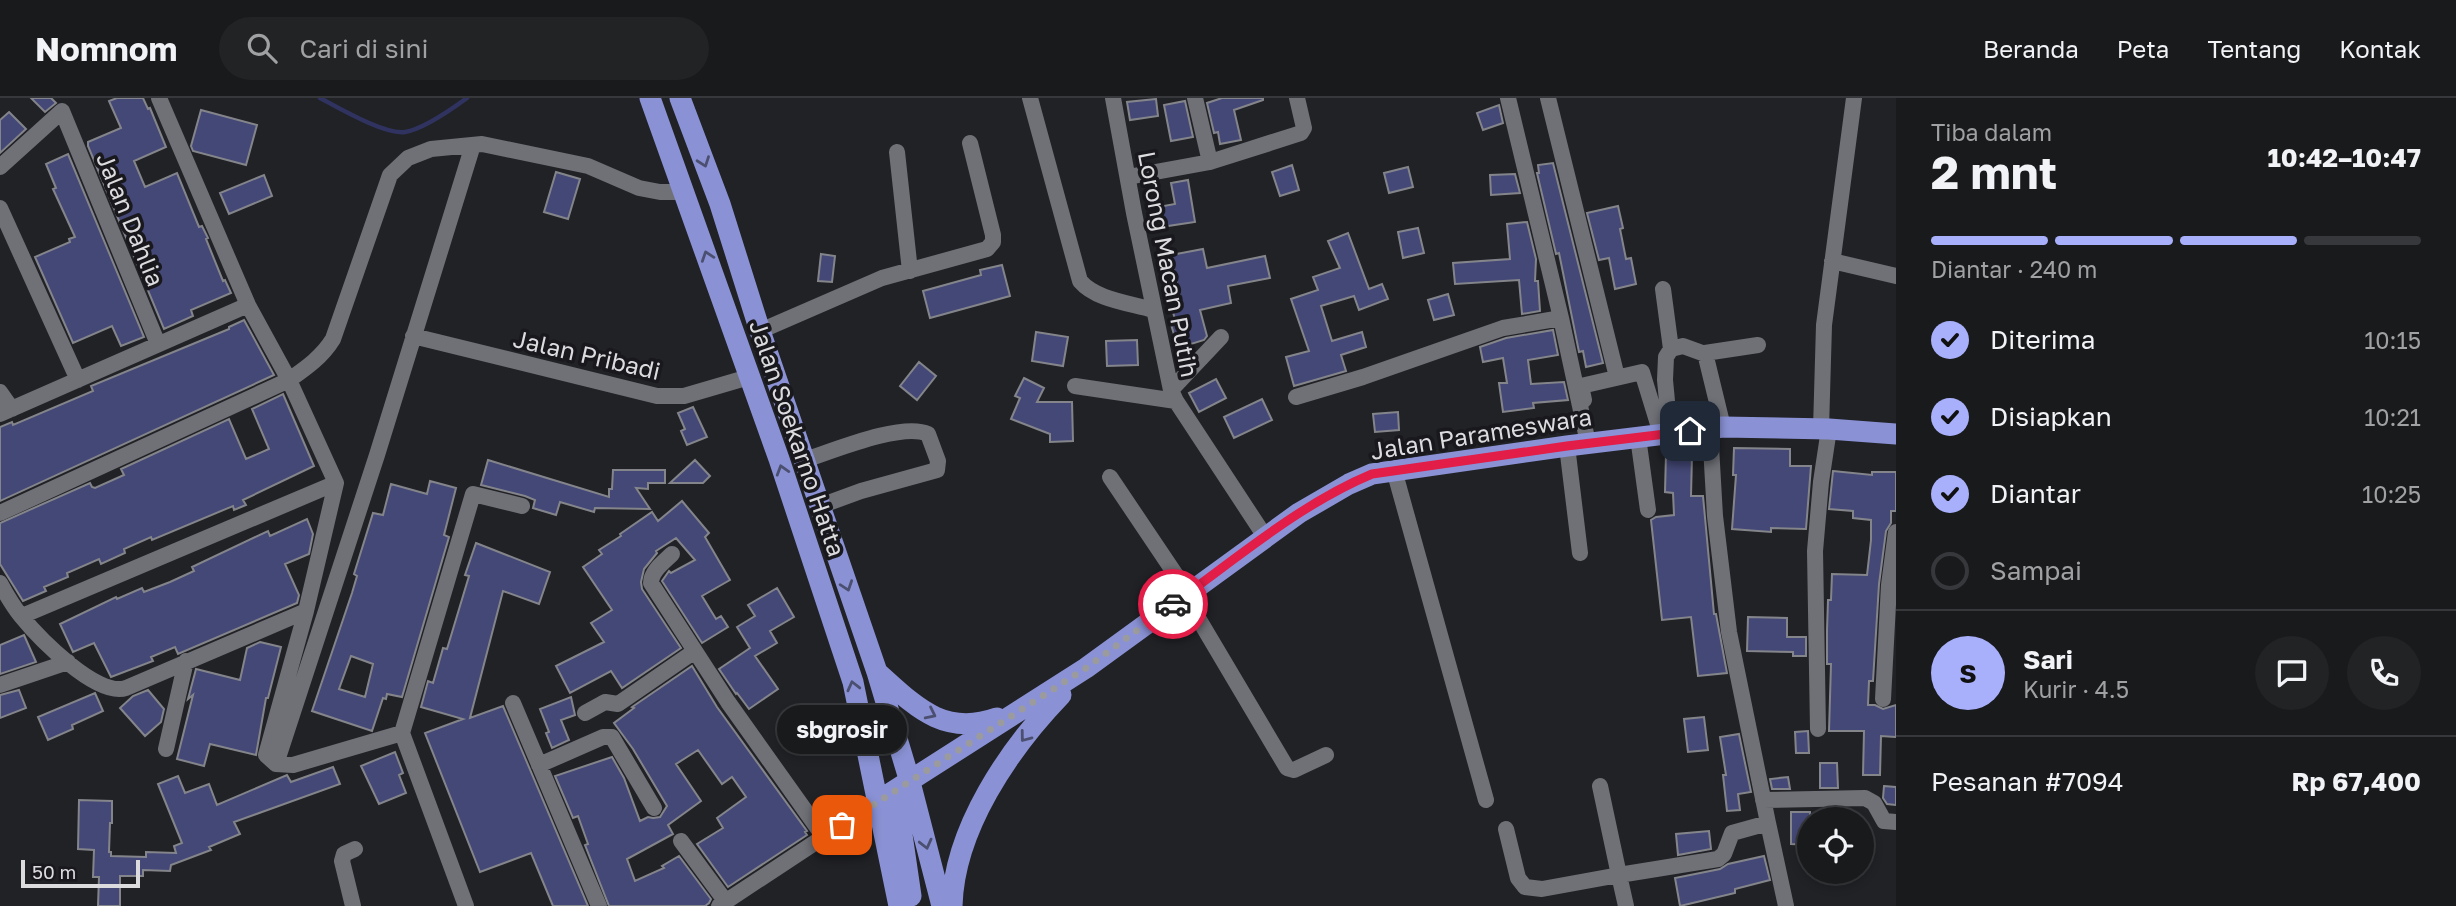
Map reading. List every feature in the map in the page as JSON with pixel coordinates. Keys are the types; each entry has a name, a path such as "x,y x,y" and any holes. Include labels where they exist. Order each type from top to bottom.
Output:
{"highway":[{"name":"Jalan Soekarno Hatta","path":"650,98 853,682 899,906"},
{"name":"Jalan Soekarno Hatta","path":"680,98 720,204 760,331 877,672 910,782 942,906"},
{"name":"Jalan Parameswara","path":"878,801 1086,668 1299,513 1372,474 1717,428 1825,429 1896,434"},
{"path":"952,906 952,893 964,841 998,774 1043,713 1086,668"},
{"path":"877,672 915,706 946,721 964,725 981,724 1025,707"},
{"path":"910,782 899,806 899,814 913,906"}],"street":[{"path":"159,98 248,305 289,380 336,482 306,611 266,752 267,758 276,764 293,765 402,733"},
{"path":"1030,98 1080,281 1100,294 1153,310"},
{"name":"Lorong Macan Putih","path":"1113,98 1153,310 1173,395 1266,538"},
{"path":"1195,98 1210,162"},
{"path":"1128,177 1210,162 1301,133 1304,128 1297,98"},
{"path":"1508,98 1561,318 1582,444"},
{"path":"1548,98 1617,377"},
{"path":"1818,729 1815,551 1825,429 1824,325 1854,98"},
{"name":"Jalan Dahlia","path":"0,167 62,111 158,344"},
{"path":"760,331 882,278 987,249 993,242 993,235 970,143"},
{"path":"0,513 289,380 325,352 333,339 387,185 396,167 408,158 431,149 482,144 588,166 639,188 660,192 684,192"},
{"path":"276,764 377,456 473,145"},
{"path":"897,152 910,271"},
{"path":"0,208 78,380"},
{"path":"1832,261 1896,276"},
{"path":"1663,289 1671,349 1666,358 1665,433"},
{"path":"0,392 6,411 248,305"},
{"path":"1296,397 1363,377 1503,328 1561,318"},
{"name":"Jalan Pribadi","path":"413,336 657,396 684,396 749,377"},
{"path":"1075,386 1173,395 1221,337"},
{"path":"1705,354 1708,351 1758,345"},
{"path":"1671,349 1683,346 1705,354"},
{"path":"1705,354 1717,428 1715,516 1728,632 1786,906"},
{"path":"1580,553 1581,386 1639,371 1644,375 1665,433"},
{"path":"804,460 902,430 921,430 928,434 938,461 937,470 861,491 820,506"},
{"path":"1638,437 1648,510"},
{"path":"1394,470 1486,800"},
{"path":"1110,477 1186,595 1287,768 1294,770 1326,755"},
{"path":"22,616 336,482"},
{"path":"466,906 402,733 473,494 522,506"},
{"path":"1883,699 1889,586 1896,532"},
{"path":"672,554 660,565 651,581 728,702 824,836"},
{"path":"0,583 22,616 68,662 100,686 121,690 306,611"},
{"path":"584,713 605,702 618,704 695,651"},
{"path":"166,749 186,661"},
{"path":"0,685 68,662"},
{"path":"513,703 599,906"},
{"path":"539,765 603,737 612,737 654,808"},
{"path":"1600,786 1626,906"},
{"path":"1763,800 1865,798 1874,803 1881,819 1896,822"},
{"path":"681,841 722,904 878,801"},
{"path":"1506,830 1518,878 1525,887 1542,889 1718,859 1724,854 1732,833 1768,823"},
{"path":"353,906 342,861 344,855 355,849"}],"building":[{"path":"31,98 51,98 56,103 45,112"},
{"path":"117,98 143,98 148,109 150,108 166,147 134,161 145,187 177,173 199,227 202,226 208,238 206,239 223,281 225,280 231,293 191,310 193,316 164,329 88,146 88,142 121,128 109,101"},
{"path":"1222,98 1263,98 1234,110 1241,140 1220,144 1218,132 1214,133 1207,103"},
{"path":"1156,99 1158,116 1130,120 1127,102"},
{"path":"1185,101 1193,137 1171,141 1164,105"},
{"path":"1499,105 1503,123 1483,130 1477,113"},
{"path":"201,110 257,125 246,165 193,151 191,146"},
{"path":"9,112 26,129 0,153 0,120"},
{"path":"68,154 144,337 121,346 112,326 73,343 35,257 70,242 69,239 75,237 53,189 56,188 46,164"},
{"path":"1553,163 1603,363 1586,367 1583,351 1579,352 1559,253 1556,254 1537,173 1538,165"},
{"path":"1292,165 1299,190 1280,196 1272,172"},
{"path":"1408,167 1413,187 1389,193 1384,173"},
{"path":"556,172 580,179 568,219 544,212"},
{"path":"1515,174 1520,193 1491,195 1490,175"},
{"path":"264,175 272,196 229,214 220,193"},
{"path":"1188,180 1195,222 1161,227 1158,207 1175,204 1171,183"},
{"path":"1618,206 1626,259 1631,258 1636,284 1615,289 1609,258 1599,260 1587,213"},
{"path":"1527,222 1536,259 1535,281 1538,281 1540,311 1522,314 1519,280 1455,284 1453,263 1510,259 1507,224"},
{"path":"1418,228 1424,253 1403,258 1398,232"},
{"path":"1348,233 1369,289 1382,284 1388,299 1359,310 1354,296 1321,306 1332,341 1362,332 1366,347 1341,355 1346,371 1294,386 1286,357 1309,351 1291,299 1318,290 1313,277 1340,268 1328,241"},
{"path":"1203,249 1207,268 1265,256 1270,278 1228,286 1231,303 1200,310 1207,336 1204,340 1178,348 1170,321 1175,320 1170,300 1180,297 1171,255"},
{"path":"821,254 835,256 832,282 818,281"},
{"path":"1002,265 1010,296 930,318 923,291 981,275 980,270"},
{"path":"1448,294 1454,315 1434,320 1428,300"},
{"path":"244,320 274,375 0,501 0,427 12,422 13,425 93,391 91,386 229,329"},
{"path":"1553,330 1558,355 1528,360 1531,384 1564,382 1568,400 1533,403 1534,408 1503,412 1499,383 1507,383 1503,358 1483,362 1480,347 1506,338"},
{"path":"1036,332 1068,337 1063,366 1032,361"},
{"path":"1137,340 1138,365 1107,366 1106,341"},
{"path":"919,362 936,376 917,400 900,386"},
{"path":"1024,378 1044,388 1037,402 1072,402 1073,441 1050,442 1050,434 1011,419 1020,398 1015,396"},
{"path":"1216,379 1226,398 1199,412 1189,393"},
{"path":"283,394 314,466 243,500 246,505 234,510 233,506 152,540 151,537 124,549 125,553 101,564 99,559 67,573 68,577 44,587 46,591 23,601 0,564 0,523 90,483 95,488 124,475 121,469 229,419 246,459 269,449 252,409"},
{"path":"1262,399 1272,420 1234,438 1224,417"},
{"path":"693,407 707,437 687,445 681,431 685,429 678,413"},
{"path":"1398,412 1399,430 1375,432 1373,414"},
{"path":"1734,448 1790,449 1790,466 1811,466 1806,529 1771,528 1771,532 1732,529 1736,475 1733,475"},
{"path":"1666,454 1692,455 1691,496 1703,496 1714,614 1727,673 1698,676 1691,617 1662,620 1651,520 1674,515 1673,493 1665,492"},
{"path":"488,460 609,497 613,470 665,470 665,483 648,483 648,489 636,488 650,509 595,508 594,512 560,502 556,515 533,508 535,500 525,496 481,485"},
{"path":"695,460 710,476 703,483 670,483"},
{"path":"1833,471 1872,475 1872,472 1896,472 1896,511 1891,511 1891,523 1886,531 1879,584 1873,681 1869,681 1868,705 1883,709 1896,705 1896,737 1881,736 1880,775 1863,775 1864,731 1829,731 1831,664 1827,664 1827,630 1832,574 1867,575 1871,540 1871,520 1853,518 1853,511 1829,509"},
{"path":"430,481 456,488 444,535 449,537 402,697 387,694 386,699 383,698 372,731 312,711 352,593 357,576 354,574 373,513 383,515 391,484 427,494","holes":["351,656 373,664 365,697 339,689"]},
{"path":"682,501 709,533 705,537 730,580 702,596 716,619 721,616 728,627 702,643 662,581 669,571 671,573 695,560 676,538 656,551 644,569 641,582 642,589 681,648 622,688 611,671 570,693 556,666 604,642 591,623 612,610 583,567 602,554 599,550 652,512 658,521"},
{"path":"307,519 313,534 309,554 285,564 299,595 297,603 178,654 175,647 151,657 153,661 111,677 94,643 73,652 60,624 116,597 117,599 142,588 144,592 170,582 194,571 192,567 268,531 270,536"},
{"path":"476,543 550,572 539,604 503,591 470,718 503,706 588,906 553,906 531,853 480,872 425,733 463,719 421,707 428,681 433,683 443,648 447,649 469,576 465,575"},
{"path":"777,588 794,617 770,631 777,643 755,656 778,689 749,709 719,669 750,648 737,627 755,616 748,605"},
{"path":"1748,617 1787,618 1787,637 1806,637 1806,656 1793,656 1793,652 1747,651"},
{"path":"24,635 36,662 0,674 0,645"},
{"path":"260,642 281,647 266,698 256,755 210,744 204,766 177,759 193,695 188,699 196,669 240,680 247,648"},
{"path":"692,666 717,707 807,831 807,835 728,887 697,844 723,828 717,818 746,797 732,777 722,784 698,750 676,764 701,801 668,825 673,834 627,859 635,881 664,868 662,866 679,856 711,899 709,903 705,906 609,906 585,845 588,844 578,816 573,818 555,776 612,757 624,778 640,821 648,817 660,817 667,806 614,723 634,708 632,707"},
{"path":"19,690 26,708 0,718 0,695"},
{"path":"148,690 164,709 161,722 145,736 120,708 133,696"},
{"path":"95,693 103,711 48,740 38,717"},
{"path":"571,697 575,715 561,720 569,740 552,748 540,709"},
{"path":"1704,717 1708,750 1688,752 1684,719"},
{"path":"1808,731 1809,753 1796,753 1795,732"},
{"path":"1739,734 1751,792 1738,794 1740,810 1727,811 1723,775 1726,775 1720,737"},
{"path":"395,752 403,773 399,775 406,793 379,804 361,766"},
{"path":"1820,763 1837,763 1838,788 1820,788"},
{"path":"333,767 340,784 234,822 240,834 209,847 211,850 171,865 170,871 143,870 143,876 120,876 120,906 98,906 99,877 93,877 94,850 78,849 79,800 112,801 111,856 146,857 146,852 176,853 174,846 182,843 158,784 178,776 185,793 209,784 217,805 287,775 291,782"},
{"path":"1788,777 1790,789 1772,789 1770,779"},
{"path":"1884,786 1896,787 1896,805 1887,804 1883,798"},
{"path":"1791,812 1797,812 1797,844 1791,844"},
{"path":"1709,831 1711,849 1678,855 1676,834"},
{"path":"1764,856 1770,880 1735,889 1735,893 1680,906 1675,878"}],"waterway":[{"path":"320,98 374,125 396,132 413,130 429,123 467,98"}],"way so far":[{"path":"842,825 1086,668 1173,604"}],"place":[{"name":"sbgrosir","path":"842,825"}],"route":[{"path":"1173,604 1299,513 1372,474 1690,431"}]}
